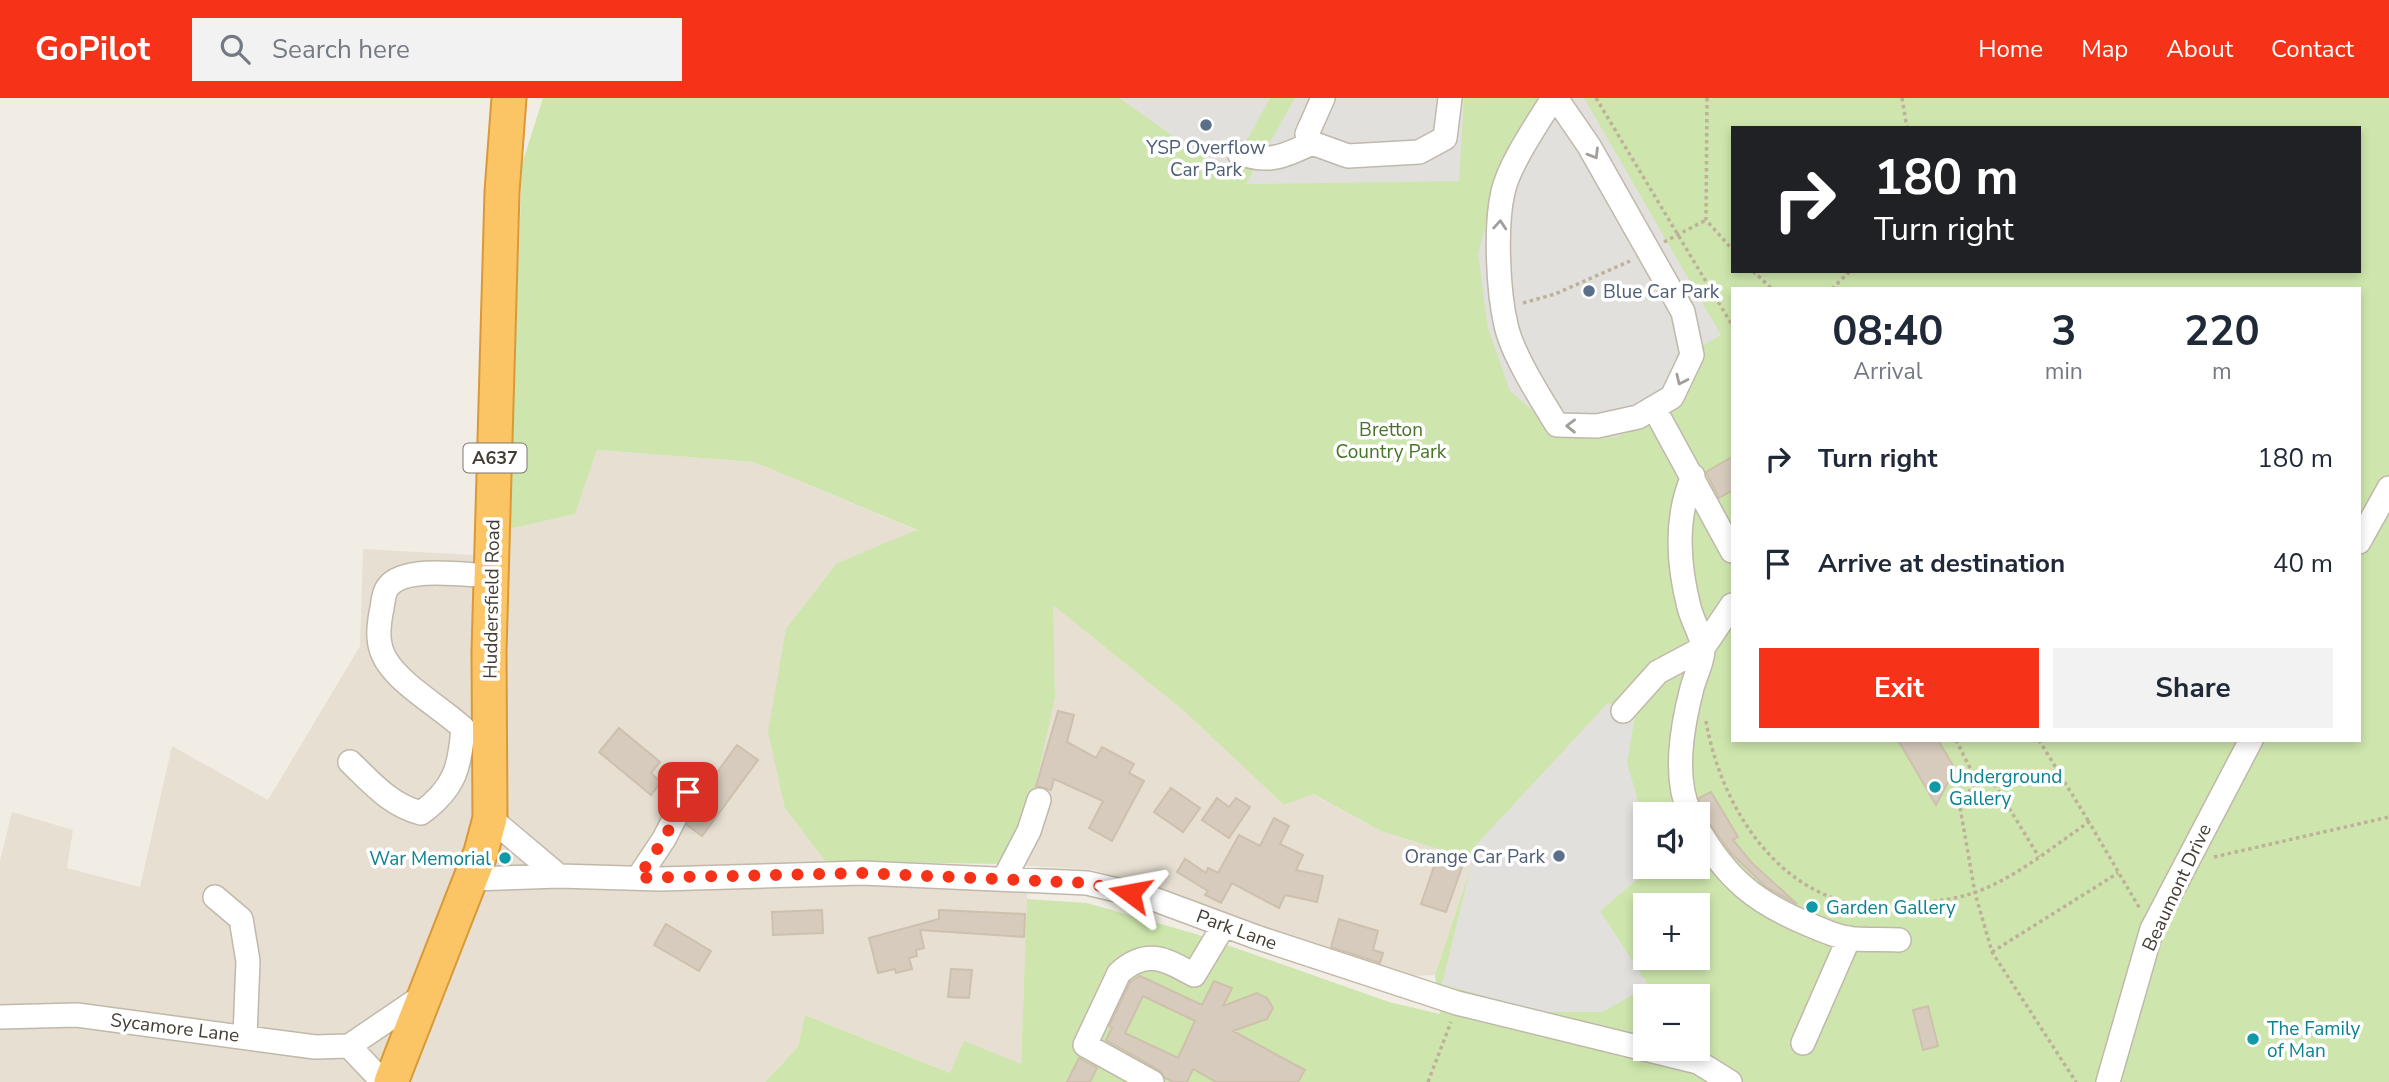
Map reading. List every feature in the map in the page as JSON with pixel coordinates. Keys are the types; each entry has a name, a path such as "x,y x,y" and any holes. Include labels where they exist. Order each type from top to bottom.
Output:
{"highway":[{"name":"Huddersfield Road","path":"391,1082 471,879 490,818 491,576 502,192 509,98"}],"street":[{"path":"1323,98 1307,134 1312,143 1348,156 1419,152 1445,138 1450,98"},
{"path":"1554,98 1589,146 1649,250 1682,312 1692,355 1672,397 1639,417 1597,426 1557,425 1532,384 1506,327 1499,251 1503,191 1524,146 1554,98"},
{"path":"1239,153 1258,160 1285,156 1312,143"},
{"path":"1654,408 1731,549"},
{"path":"1693,476 1685,502 1679,554 1684,587 1703,648"},
{"path":"2361,538 2389,488"},
{"path":"350,762 392,802 406,809 421,813 443,792 460,764 463,728 387,662 379,645 379,626 386,589 397,577 423,573 491,576"},
{"path":"1685,802 1680,760 1689,701 1703,648 1731,606"},
{"path":"1623,710 1658,672 1703,648"},
{"name":"Beaumont Drive","path":"2108,1082 2152,929 2250,742"},
{"path":"638,878 664,839 688,792"},
{"path":"1004,879 1028,831 1039,800"},
{"path":"490,818 559,876"},
{"path":"1710,851 1734,880 1764,904 1829,933 1849,938 1899,940"},
{"name":"Park Lane","path":"471,879 862,873 1087,883 1151,898 1457,1003 1698,1062 1730,1082"},
{"path":"215,897 241,919 248,961 245,1037"},
{"path":"1152,1082 1085,1045 1119,973 1127,966 1137,959 1157,958 1171,962 1194,975 1224,925"},
{"path":"1803,1043 1849,938"},
{"path":"383,1082 349,1046 428,993"},
{"name":"Sycamore Lane","path":"0,1017 77,1015 315,1047 349,1046"}],"path":[{"path":"1596,98 1731,324"},
{"path":"1707,98 1706,220 1731,248"},
{"path":"1902,98 1907,126"},
{"path":"1504,308 1555,294 1615,269 1706,220"},
{"path":"1755,273 1770,287"},
{"path":"1834,287 1848,273"},
{"path":"1706,718 1720,774 1735,809 1759,844 1785,872 1815,890 1834,897 1881,907 1944,901 1975,893 2008,878 2088,822"},
{"path":"1957,742 1976,780"},
{"path":"2040,742 2152,929"},
{"path":"2039,857 1987,772 1976,780 1960,807 1975,893 1992,952 2076,1082"},
{"path":"2185,865 2389,817"},
{"path":"1992,952 2119,873"},
{"path":"1428,1082 1442,1050 1457,1003"}],"shaded area":[{"name":"YSP Overflow Car Park","path":"1119,98 1270,98 1228,175"},
{"path":"1295,98 1464,98 1459,181 1246,184"},
{"name":"Blue Car Park","path":"1543,98 1584,98 1721,335 1702,346 1681,406 1616,437 1564,437 1510,391 1488,328 1478,254 1501,166"},
{"path":"597,450 754,462 918,531 837,563 785,808 825,861 778,875 1028,880 1021,1064 950,1073 805,1015 798,1047 765,1082 0,1082 0,861 12,812 73,830 67,868 140,887 172,746 268,800 360,646 363,549 472,555 509,529 575,514"},
{"path":"1052,604 1184,711 1284,805 1312,794 1381,831 1473,860 1435,975 1410,976 1094,870 999,864 1055,698"},
{"name":"Orange Car Park","path":"1608,703 1635,716 1627,763 1638,802 1633,802 1633,879 1638,879 1600,911 1633,962 1633,970 1639,970 1648,984 1633,984 1633,995 1602,1012 1540,1012 1442,984 1476,845"}],"green space":[{"name":"Bretton Country Park","path":"543,98 2389,98 2389,1082 765,1082 798,1047 805,1015 950,1073 964,1041 1021,1064 1027,899 1087,903 1196,934 1389,1002 1440,1014 1435,975 1473,860 1381,831 1313,794 1284,805 1184,711 1053,605 1055,698 1029,813 999,864 825,861 785,808 768,732 786,629 837,563 917,530 754,462 597,450 575,514 509,529 522,164"}],"building":[{"path":"1731,458 1731,492 1719,498 1706,472"},
{"path":"1058,711 1074,715 1067,742 1096,758 1102,747 1134,764 1129,773 1144,781 1112,841 1089,828 1103,801 1054,779 1051,790 1036,786"},
{"path":"619,728 660,762 651,773 661,782 651,795 599,752"},
{"name":"Underground Gallery","path":"1899,742 1939,742 1955,769 1936,805"},
{"path":"737,745 758,760 702,836 687,825 702,793"},
{"path":"1171,788 1200,808 1183,832 1154,812"},
{"path":"1711,792 1738,837 1733,840 1752,863 1797,904 1766,887 1731,853 1710,824 1710,802 1700,802 1699,798"},
{"path":"1217,798 1229,807 1236,798 1250,807 1229,838 1202,820"},
{"path":"1274,818 1289,826 1280,844 1303,855 1296,870 1323,876 1317,902 1285,895 1279,908 1232,883 1221,903 1205,895 1208,891 1177,872 1185,859 1206,873 1208,868 1218,873 1239,835 1260,846"},
{"path":"1438,855 1463,864 1446,912 1421,904"},
{"path":"822,910 823,933 773,935 772,912"},
{"path":"939,910 1025,914 1024,937 920,930 924,948 916,950 917,956 909,958 912,969 896,973 895,969 878,973 869,938 939,919"},
{"path":"1339,919 1378,931 1373,950 1383,953 1380,963 1331,947"},
{"path":"666,924 711,951 699,971 654,945"},
{"path":"951,969 972,970 969,998 948,997"},
{"path":"1140,976 1202,1005 1214,981 1232,988 1223,1006 1257,993 1267,998 1273,1008 1267,1019 1233,1031 1305,1070 1298,1082 1216,1082 1193,1069 1187,1082 1173,1082 1165,1078 1159,1070 1106,1040 1112,1028 1109,1026 1130,982","holes":["1143,996 1195,1021 1178,1058 1125,1033"]},
{"path":"1928,1006 1938,1046 1923,1050 1913,1010"},
{"path":"1079,1058 1097,1068 1090,1082 1067,1082"}],"place":[{"name":"YSP Overflow Car Park","path":"1206,125"},
{"name":"Blue Car Park","path":"1589,291"},
{"name":"Underground Gallery","path":"1935,787"},
{"name":"Orange Car Park","path":"1559,856"},
{"name":"War Memorial","path":"505,858"},
{"name":"Garden Gallery","path":"1812,907"},
{"name":"The Family of Man","path":"2253,1039"}],"route":[{"path":"688,792 664,839 638,878 862,873 1087,883 1130,893"}]}
